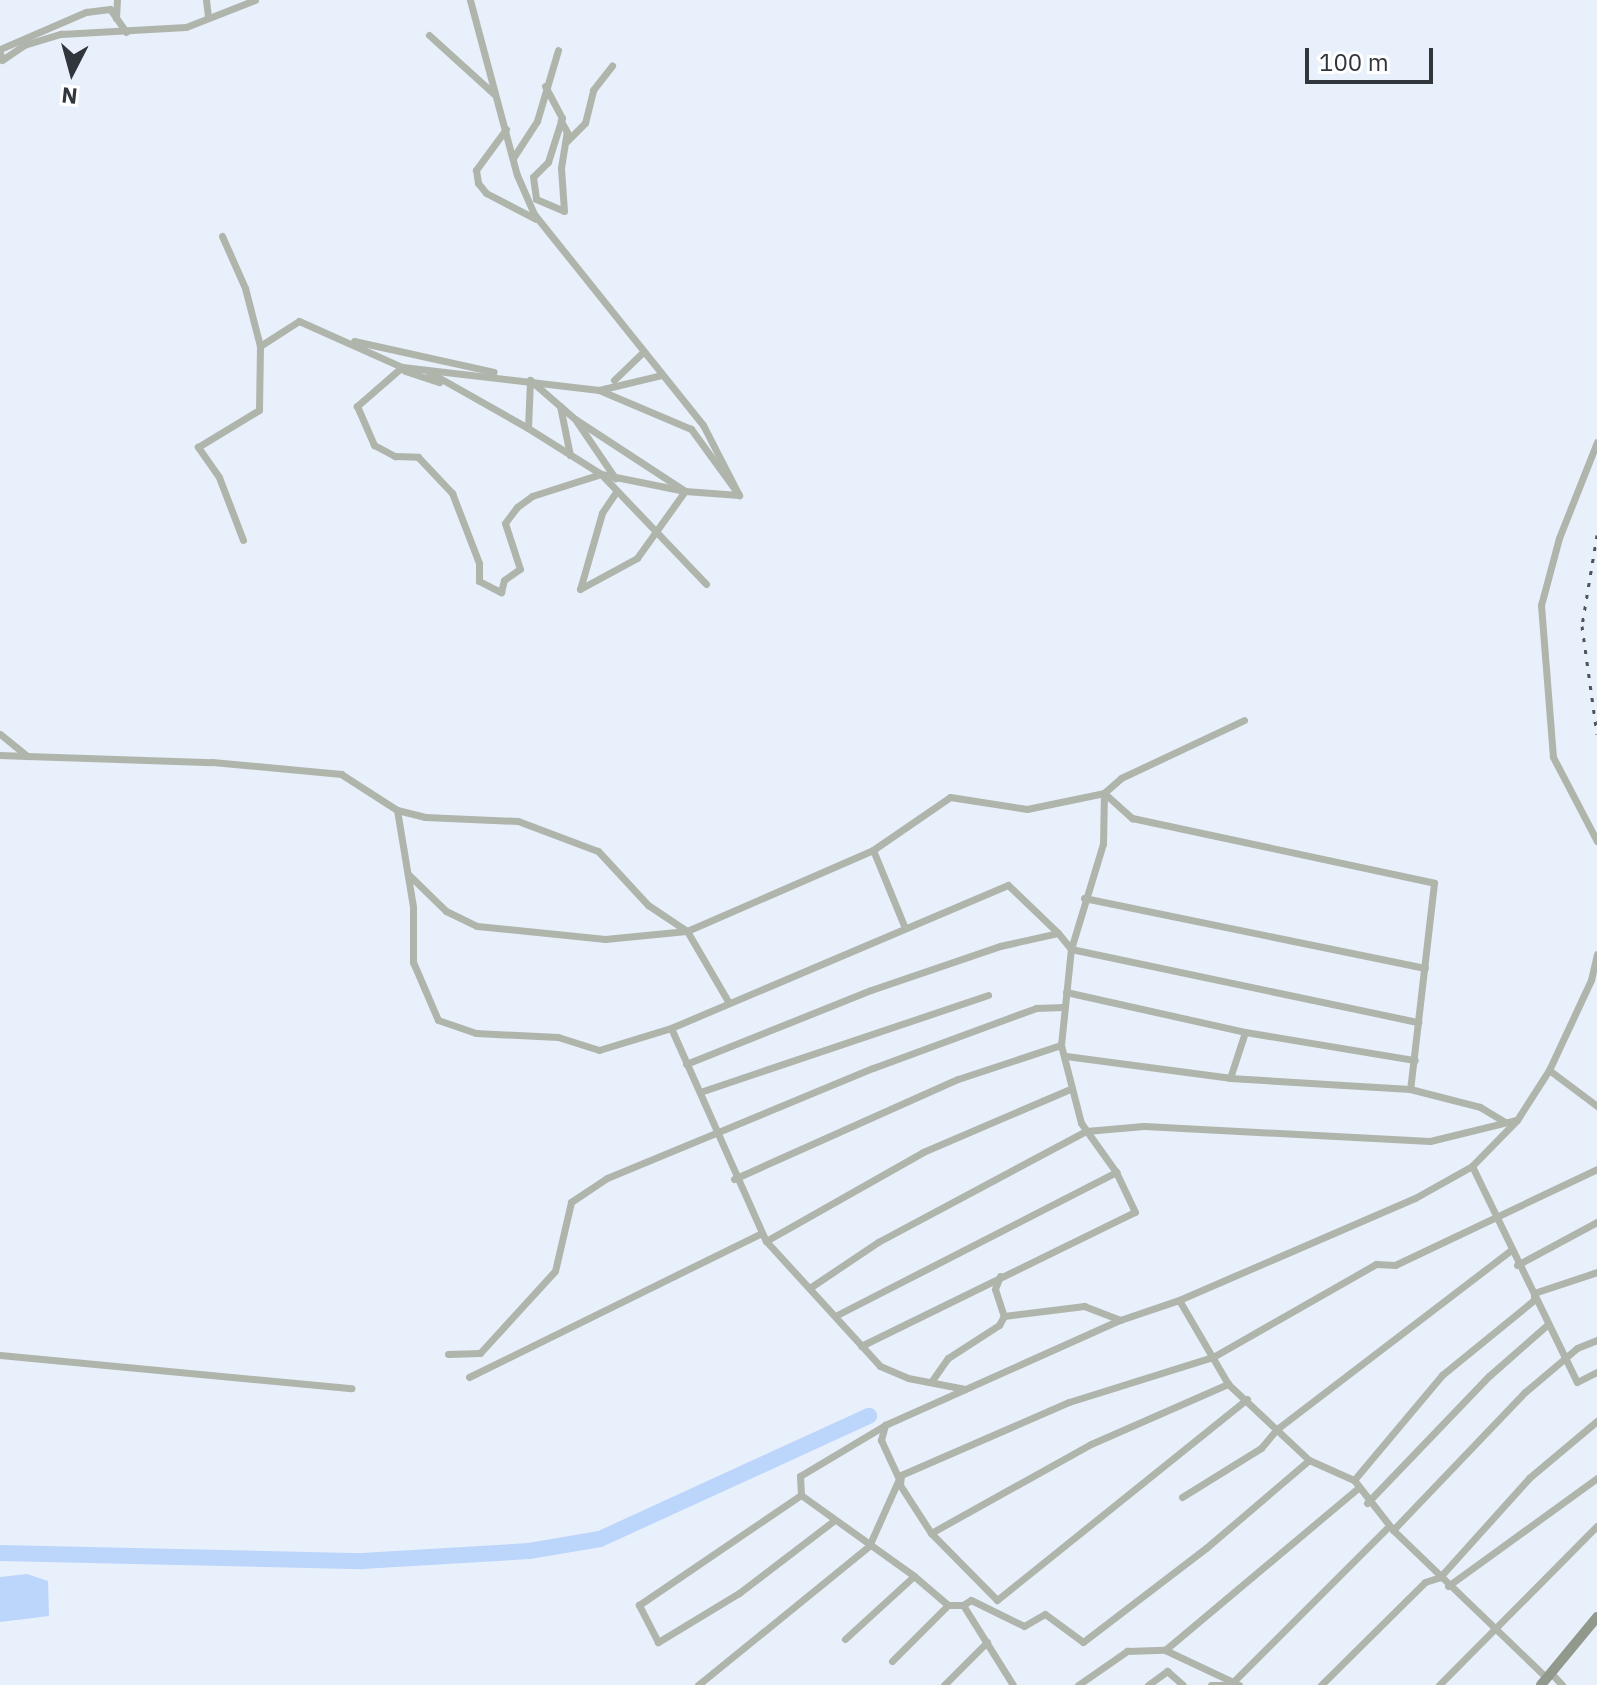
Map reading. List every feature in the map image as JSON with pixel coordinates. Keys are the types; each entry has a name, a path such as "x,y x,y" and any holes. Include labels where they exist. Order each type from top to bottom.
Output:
{"street":[{"path":"116,21 117,0"},
{"path":"206,0 208,16"},
{"path":"219,11 224,0"},
{"path":"126,32 110,9 86,12 0,51 2,60 24,45 61,34 126,32 186,27 219,11 255,0"},
{"path":"470,0 513,158 540,221 703,425 739,495"},
{"path":"429,35 496,96"},
{"path":"513,158 537,121 558,50"},
{"path":"565,143 585,123 593,90 612,66"},
{"path":"545,86 561,121 565,143 564,211 536,199 533,177 548,162 561,121"},
{"path":"506,129 476,170 478,183 486,193 540,221"},
{"path":"222,236 245,288 260,346 259,410 198,447 219,477 243,540"},
{"path":"260,346 299,321 400,368 456,387"},
{"path":"336,338 529,380 575,419 685,491"},
{"path":"603,388 643,352"},
{"path":"662,375 603,388 400,368 357,406 374,445 395,456 418,457 452,493 479,563 479,581 501,592 504,580 520,569 505,523 517,507 532,496 601,474 616,480 685,491 739,495"},
{"path":"425,370 528,428 601,474 619,488 658,535 706,584"},
{"path":"528,428 529,380"},
{"path":"603,388 691,429 739,495"},
{"path":"559,404 570,455"},
{"path":"575,419 616,480"},
{"path":"1597,442 1559,538 1541,605 1553,757 1597,841"},
{"path":"616,492 602,513 580,589 637,558 658,535 685,491"},
{"path":"406,871 446,911 477,926 605,939 687,931 873,850 950,797 1027,809 1104,793 1121,778 1244,720"},
{"path":"0,734 27,756"},
{"path":"0,755 330,772 397,810 425,817 518,821 578,842 613,862 648,905 687,931 729,1003"},
{"path":"861,1346 1135,1212 1116,1172 1086,1131 1061,1045 1071,949 1084,898 1103,844 1104,793"},
{"path":"1104,793 1132,818 1434,883 1410,1089"},
{"path":"397,810 406,871 413,962 438,1020 476,1033 558,1037 599,1050 671,1028 1008,885 1071,949 1418,1022"},
{"path":"873,850 905,928"},
{"path":"1084,898 1425,968"},
{"path":"686,1064 871,990 1000,946 1058,933"},
{"path":"1309,1460 1206,1548 1083,1642 1045,1614 1024,1626 971,1600 963,1605 948,1605 914,1576 832,1522 801,1495 800,1476 812,1466 885,1425 1120,1320 1179,1300 1415,1198 1472,1166 1517,1120 1549,1070 1591,980 1597,954"},
{"path":"1066,992 1245,1032 1415,1060"},
{"path":"700,1092 988,995"},
{"path":"448,1354 480,1353 555,1271 571,1202 607,1178 1036,1008 1063,1007"},
{"path":"671,1028 720,1132 734,1179 764,1237 880,1366 931,1382 967,1389"},
{"path":"1230,1078 1245,1032"},
{"path":"734,1179 958,1079 1061,1045"},
{"path":"1066,1056 1230,1078 1410,1089 1480,1107 1505,1122"},
{"path":"1549,1070 1597,1106"},
{"path":"469,1377 764,1237 923,1152 1072,1088"},
{"path":"811,1287 878,1242 1086,1131 1144,1126 1430,1141 1517,1120"},
{"path":"1472,1166 1493,1219 1567,1356 1577,1382 1597,1372"},
{"path":"698,1685 869,1546 899,1479 1069,1402 1213,1357 1376,1264 1395,1265 1597,1169"},
{"path":"837,1315 1116,1172"},
{"path":"1517,1265 1597,1222"},
{"path":"1182,1497 1261,1448 1277,1429 1510,1251"},
{"path":"1534,1293 1597,1272"},
{"path":"931,1382 948,1358 999,1325 1004,1316 995,1289 1000,1276"},
{"path":"1165,1650 1356,1483 1442,1375 1534,1300 1534,1293"},
{"path":"1179,1300 1228,1384 1309,1460 1356,1483 1367,1503 1448,1586 1496,1627 1546,1678 1562,1685"},
{"path":"1004,1316 1084,1306 1105,1310 1120,1320"},
{"path":"1367,1503 1489,1376 1548,1324"},
{"path":"1211,1685 1236,1683 1491,1426 1567,1356 1597,1340"},
{"path":"0,1355 351,1388"},
{"path":"931,1533 1091,1444 1228,1384"},
{"path":"885,1425 881,1440 899,1479 931,1533 997,1600 1247,1399"},
{"path":"1321,1685 1425,1582 1440,1577 1529,1478 1597,1421"},
{"path":"1448,1586 1597,1478"},
{"path":"801,1495 639,1605 658,1642 739,1593 832,1522"},
{"path":"1439,1685 1597,1526"},
{"path":"845,1639 914,1576"},
{"path":"892,1661 948,1605"},
{"path":"963,1605 1013,1685"},
{"path":"1546,1678 1597,1617"},
{"path":"944,1685 987,1642"},
{"path":"1078,1685 1127,1651 1165,1650 1236,1683"},
{"path":"1148,1685 1167,1671 1183,1685"}],"water":[{"path":"27,1574 48,1581 49,1616 0,1622 0,1577"}],"waterway":[{"path":"0,1553 362,1561 529,1551 600,1539 869,1416"}],"railway":[{"path":"1597,535 1582,626 1597,734"}]}
